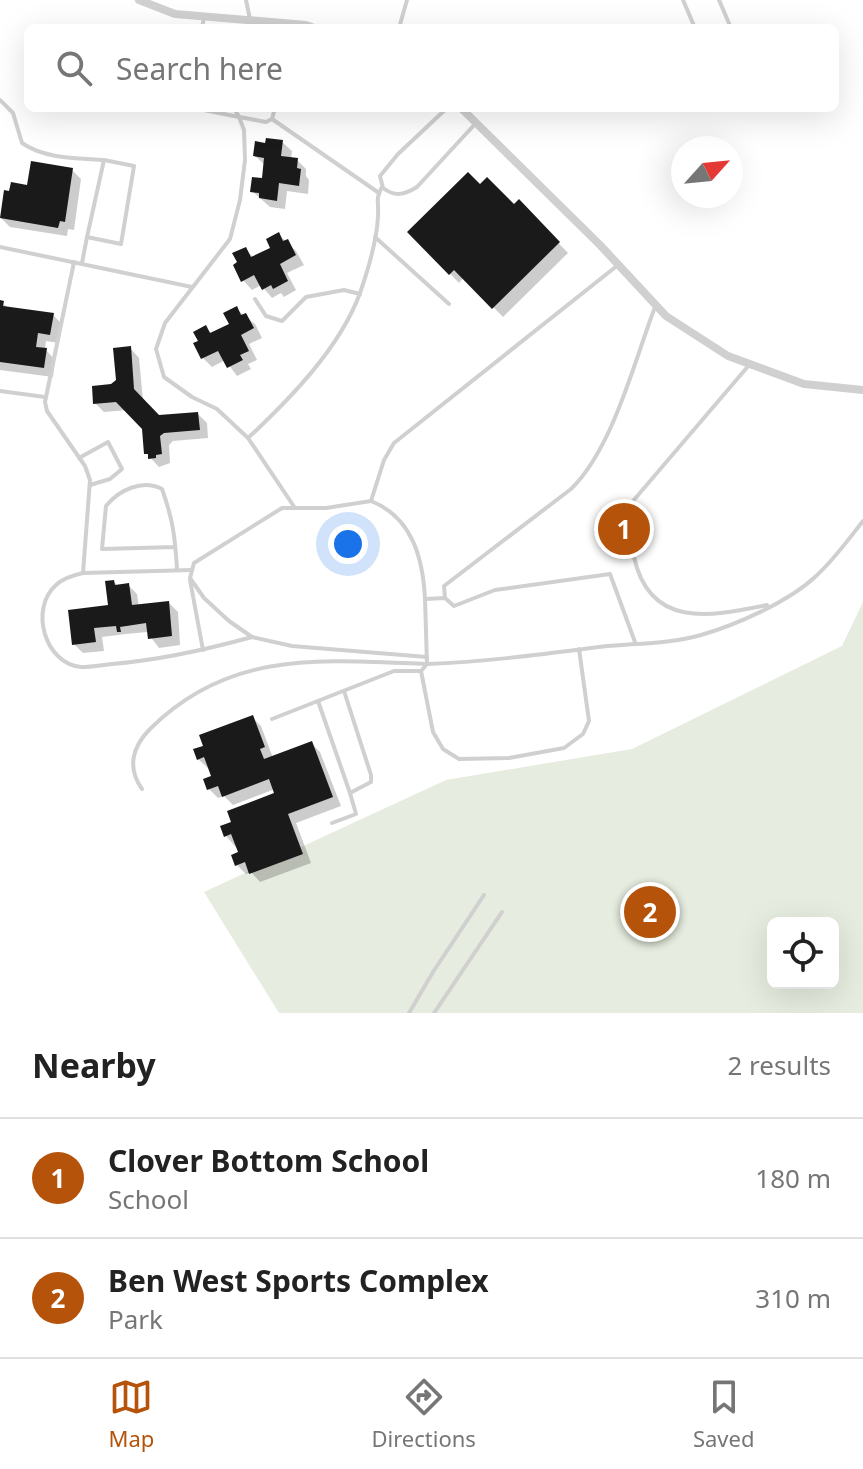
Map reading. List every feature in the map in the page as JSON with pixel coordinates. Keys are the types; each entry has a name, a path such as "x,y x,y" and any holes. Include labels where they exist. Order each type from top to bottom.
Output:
{"street":[{"path":"139,0 175,14 275,24"},
{"path":"465,112 666,316 728,356 804,384 863,390"}],"lane":[{"path":"244,23 246,0"},
{"path":"400,24 407,0"},
{"path":"683,0 693,24"},
{"path":"719,0 729,24"},
{"path":"203,24 204,17"},
{"path":"0,100 13,113 22,143 30,149 51,155 134,166 121,244 87,237"},
{"path":"214,112 266,122 272,119 274,112"},
{"path":"236,112 244,130 245,160 240,200 230,239 165,323 156,349 164,377 192,397 217,409 248,438 295,508"},
{"path":"248,438 291,396 340,334 360,294 375,237 378,214 376,198 382,187 380,176 398,154 443,112"},
{"path":"272,119 379,193"},
{"path":"382,187 391,194 405,195 417,187 476,123"},
{"path":"82,263 104,160"},
{"path":"375,237 449,304"},
{"path":"0,247 192,287"},
{"path":"74,262 46,397 47,411 85,466 90,485 83,573"},
{"path":"371,501 384,460 394,443 618,265"},
{"path":"255,299 266,316 282,321 306,297 344,290 360,294"},
{"path":"635,642 610,574 495,590 454,606 445,598 444,586 584,476 614,417 656,305"},
{"path":"750,364 633,501 629,514 630,537 637,569 656,600 682,613 717,615 773,604"},
{"path":"0,391 46,397"},
{"path":"79,458 108,442 122,469 110,479 90,485"},
{"path":"175,547 102,549 106,506 127,489 152,484 162,489 173,519 177,569"},
{"path":"203,650 190,578 194,563 282,508 326,508 371,501 385,506 409,532 419,553 425,599 427,664 421,671 394,671 272,719"},
{"path":"142,789 136,781 133,753 142,737 159,720 211,683 272,665 319,661 474,662 701,635 792,595 815,577 863,521"},
{"path":"192,570 83,573 57,584 44,605 42,619 45,636 58,656 67,663 81,667 155,660 252,637"},
{"path":"190,578 204,598 252,637 292,646 427,657"},
{"path":"425,599 445,598"},
{"path":"421,671 433,732 443,749 459,759 509,758 564,748 583,734 589,721 579,649"},
{"path":"344,691 371,782 350,793"},
{"path":"318,701 356,814 332,823"},
{"path":"409,1013 484,895"},
{"path":"434,1013 502,912"}],"shaded area":[{"path":"863,602 863,1013 279,1013 204,892 446,780 632,749 842,646"}],"building":[{"path":"266,138 283,140 281,156 298,158 297,168 301,169 299,186 279,183 277,201 259,198 259,193 250,192 252,177 262,178 264,158 253,156 255,141 265,143"},
{"path":"31,161 73,168 65,222 60,221 58,228 0,218 4,190 9,191 11,182 27,185"},
{"path":"468,172 480,184 487,177 514,204 519,199 560,242 492,309 454,270 449,275 407,232"},
{"path":"279,232 283,241 288,239 296,255 280,264 288,281 273,289 271,285 262,290 254,275 241,282 233,265 237,262 232,253 246,247 251,257 270,248 266,239"},
{"path":"0,300 4,301 3,306 54,313 50,335 38,333 36,347 47,348 44,368 0,362"},
{"path":"237,306 241,315 246,313 254,328 241,335 249,351 240,355 243,360 227,368 218,351 201,359 193,343 198,341 193,332 206,325 210,333 229,324 223,313"},
{"path":"131,346 134,389 159,415 198,412 200,430 164,433 160,436 162,454 156,455 156,458 148,459 148,454 144,454 142,429 116,402 93,404 92,386 111,384 116,380 113,348"},
{"path":"114,580 115,585 129,583 132,605 169,601 172,636 148,639 146,623 120,627 121,632 117,632 116,626 94,628 96,642 72,645 68,610 108,605 105,581"},
{"path":"253,715 265,747 260,749 264,759 312,741 333,797 288,814 303,854 249,874 245,862 235,866 231,855 238,852 231,834 224,837 220,826 231,822 227,811 274,793 269,779 222,797 218,786 207,790 203,779 211,776 204,757 197,760 193,749 203,746 199,735"}],"place":[{"name":"Clover Bottom School","path":"624,529"},
{"name":"Ben West Sports Complex","path":"650,912"}]}
